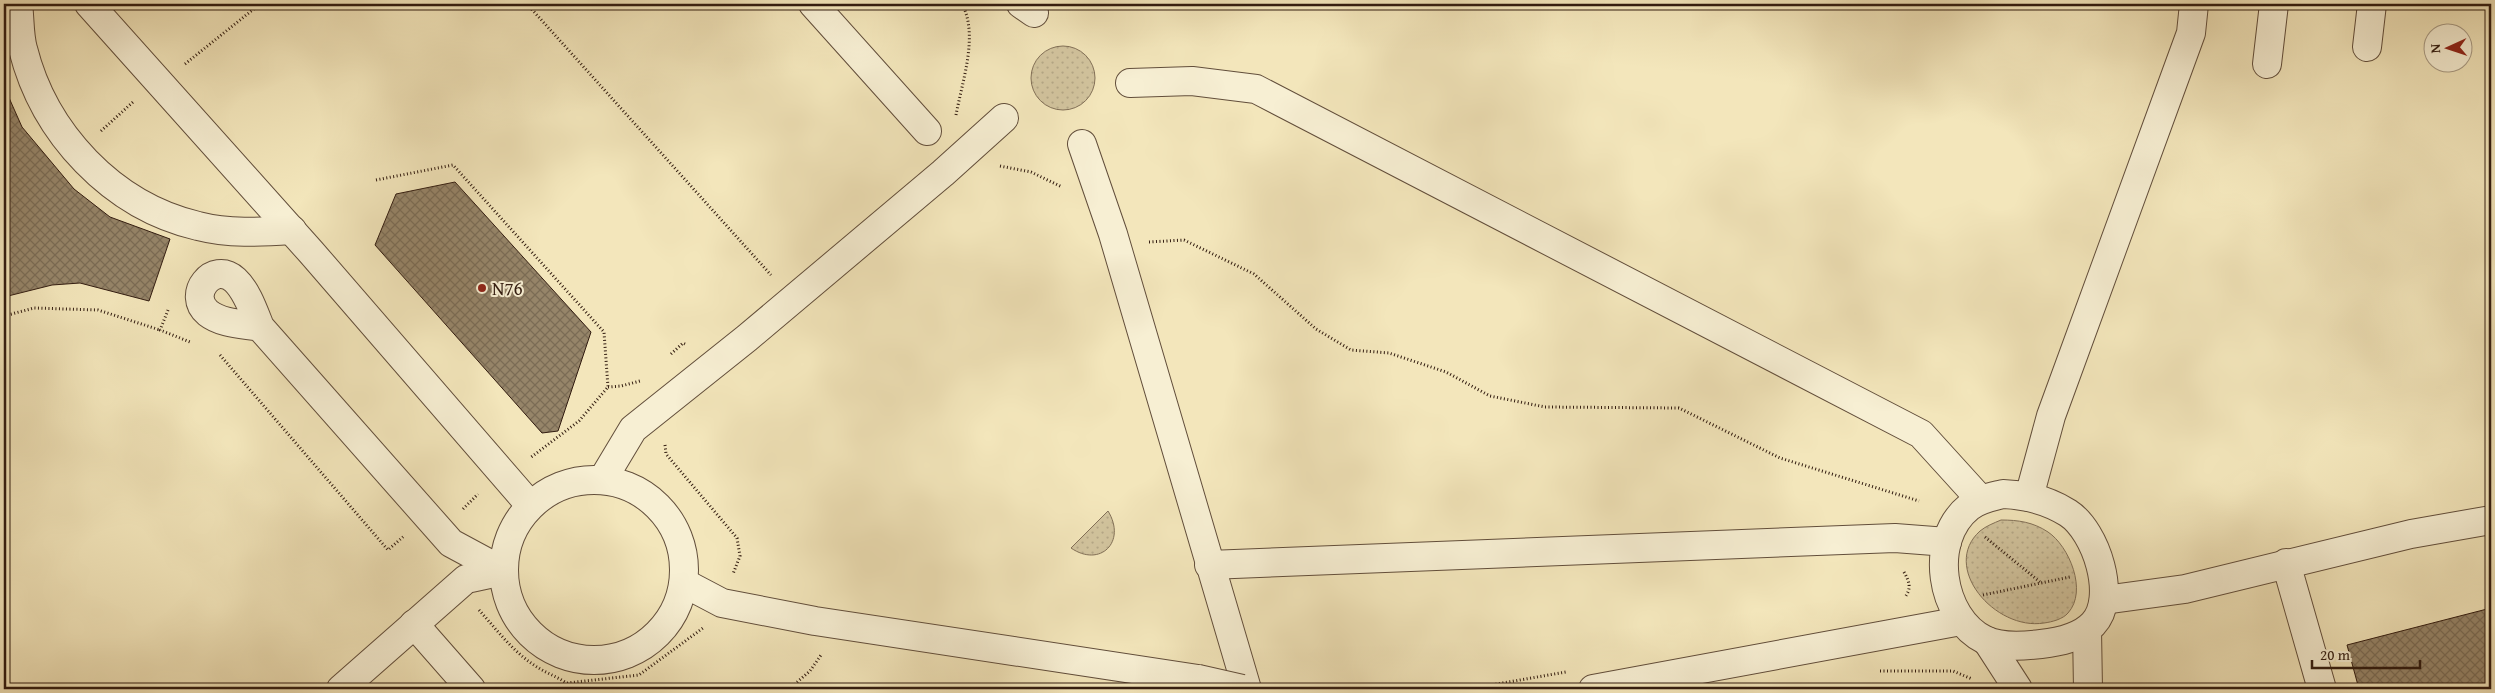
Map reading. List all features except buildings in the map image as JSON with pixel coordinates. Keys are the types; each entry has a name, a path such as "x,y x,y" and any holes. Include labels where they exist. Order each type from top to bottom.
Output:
{"lane":[{"path":"18,4 23,48 44,104 76,153 112,185 152,210 197,226 244,233 292,230"},
{"path":"89,4 292,230 530,505"},
{"path":"812,4 927,131"},
{"path":"2029,497 2051,416 2190,33 2194,4"},
{"path":"2267,64 2274,4"},
{"path":"2367,47 2372,4"},
{"path":"1130,84 1192,81 1256,89 1921,434 1980,500"},
{"path":"603,479 633,429 747,338 944,173 1004,118"},
{"path":"1082,144 1112,234 1247,689"},
{"path":"260,327 451,543 503,571"},
{"path":"603,479 643,493 673,524 684,553 684,584 662,631 634,653 598,662 563,656 532,637 511,607 503,571 510,536 530,505 563,484 603,479"},
{"path":"2003,494 2029,497 2070,514 2080,526 2090,540 2102,570 2104,600 2098,618 2087,630 2071,638 2034,645 2014,646 1987,641 1972,633 1961,621 1949,602 1944,565 1948,542 1957,521 1967,508 1980,500 2003,494"},
{"path":"2104,600 2185,589 2411,534 2491,520"},
{"path":"1209,565 1895,538 1948,542"},
{"path":"2286,563 2322,689"},
{"path":"341,689 466,579 503,571"},
{"path":"684,584 722,603 844,625 1198,679 1242,689"},
{"path":"1593,689 1961,621"},
{"path":"414,624 470,689"},
{"path":"2087,630 2088,689"},
{"path":"1987,641 2018,689"}],"path":[{"path":"528,4 773,277"},
{"path":"218,352 388,550 408,532 421,549 488,485 506,476 579,421 608,387 604,332 453,165 376,180"},
{"path":"997,166 1030,172 1068,190"},
{"path":"1141,243 1184,240 1254,274 1316,329 1351,350 1388,353 1446,372 1490,396 1545,407 1679,408 1780,458 1919,503 1922,493"},
{"path":"160,330 170,304"},
{"path":"4,316 34,308 98,310 193,343"},
{"path":"567,683 638,675 709,624 722,603 740,556 737,538 666,454 665,442"},
{"path":"1979,532 2040,583"},
{"path":"1982,595 2076,575"},
{"path":"453,590 464,603 473,604 516,651 537,667 567,683 573,689"},
{"path":"790,689 810,671 844,625"}],"shaded area":[{"path":"1063,46 1081,52 1089,60 1095,78 1089,96 1081,104 1063,110 1045,104 1037,96 1031,78 1037,60 1045,52"},
{"path":"1108,511 1113,522 1114,533 1108,549 1092,555 1071,548"},
{"path":"2001,520 2019,521 2037,526 2048,532 2063,547 2073,570 2076,581 2076,593 2074,604 2063,617 2047,623 2026,623 2008,617 1992,607 1979,594 1970,578 1966,562 1969,546 1980,531"}],"place":[{"name":"N76","path":"482,288"}]}
